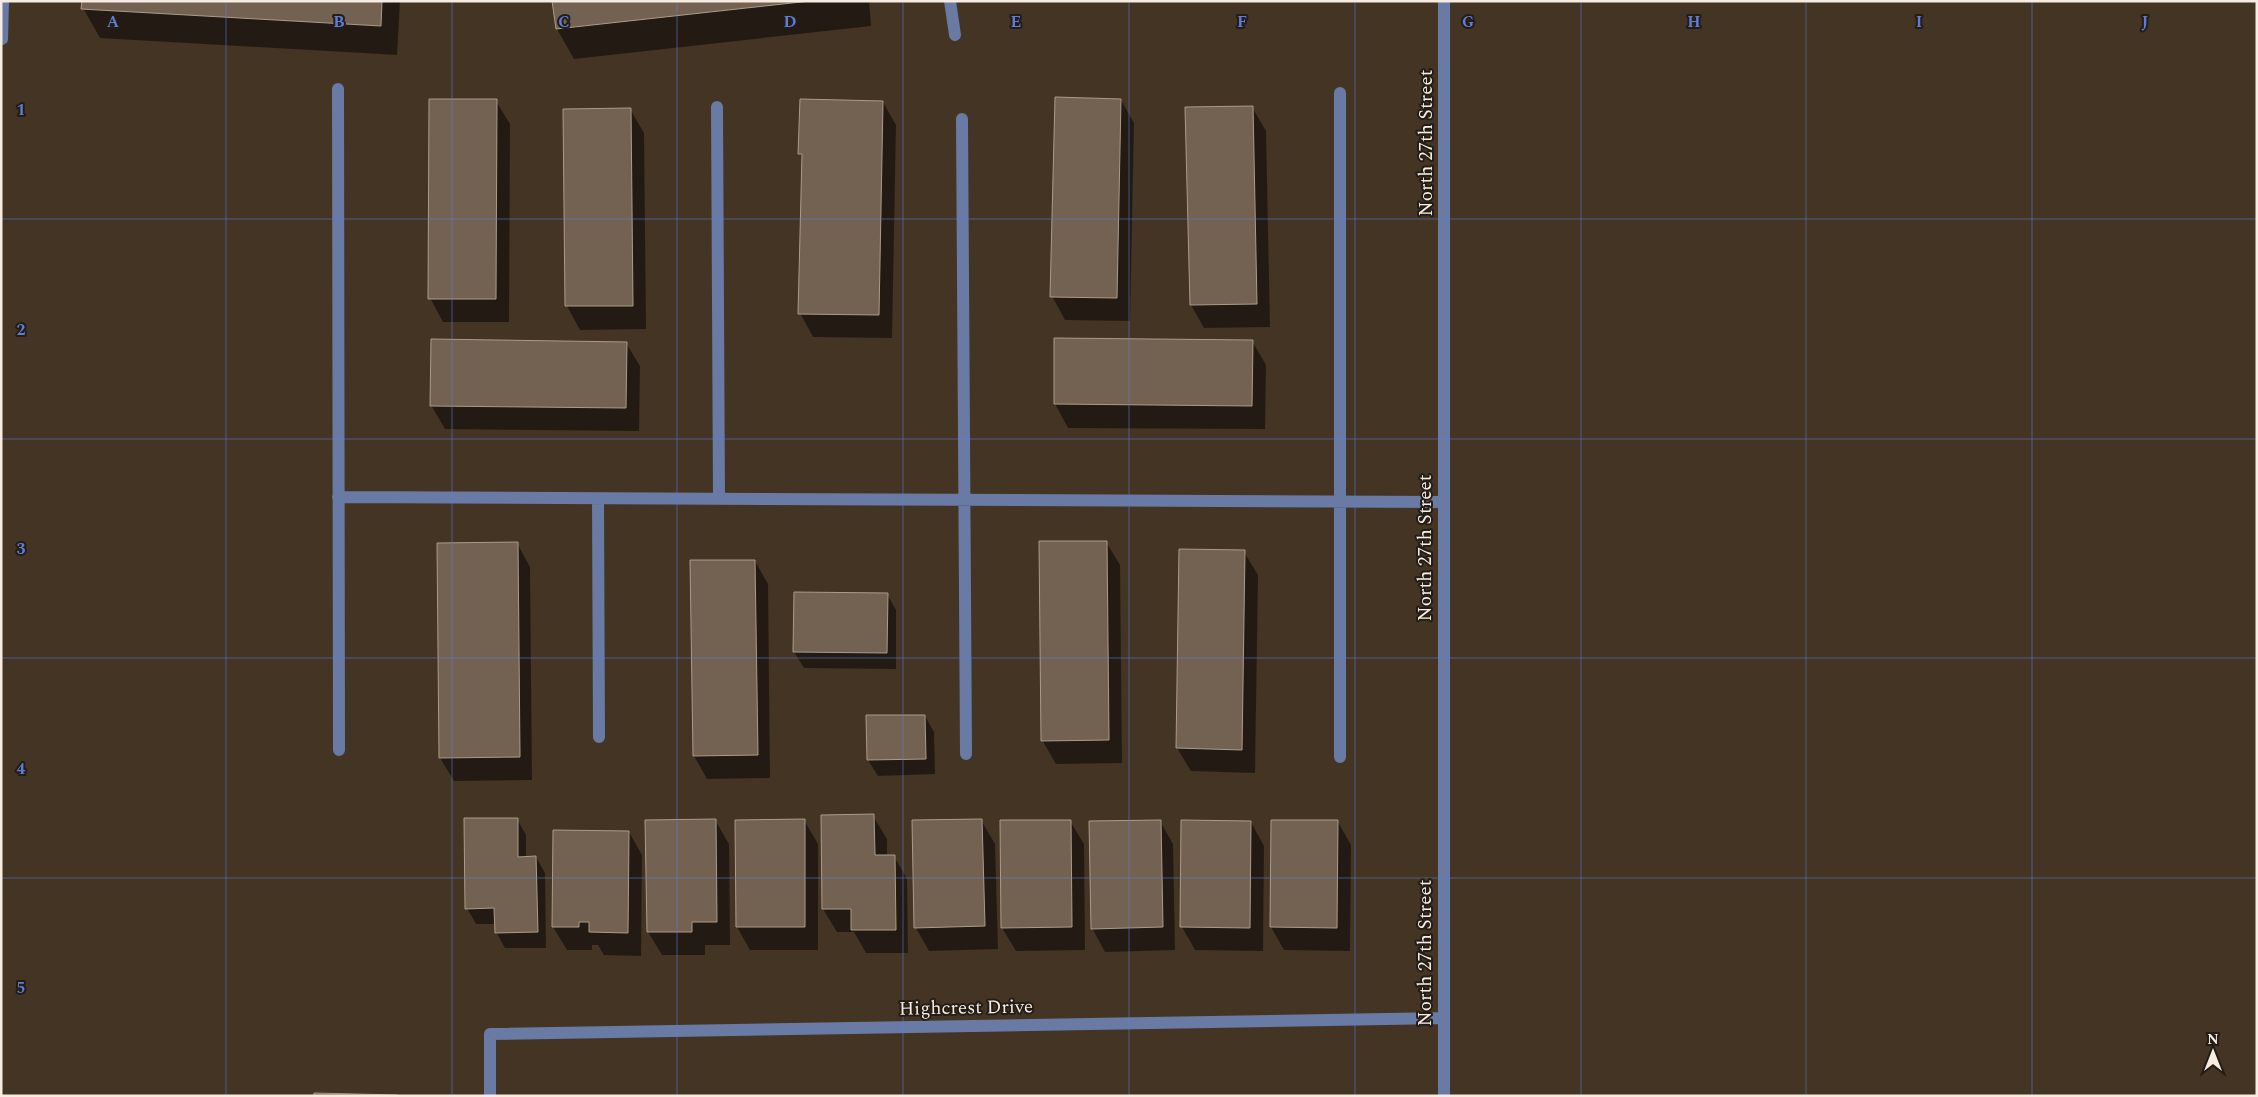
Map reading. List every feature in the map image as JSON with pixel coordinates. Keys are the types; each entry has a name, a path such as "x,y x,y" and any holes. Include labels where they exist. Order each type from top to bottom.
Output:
{"street":[{"path":"2,1 2,38"},
{"path":"950,1 955,35"},
{"name":"North 27th Street","path":"1444,1 1444,1096"},
{"path":"338,89 339,750"},
{"path":"1340,93 1340,757"},
{"path":"717,107 720,498"},
{"path":"962,119 966,754"},
{"path":"338,497 1444,502"},
{"path":"598,498 599,737"},
{"name":"Highcrest Drive","path":"490,1096 490,1034 1444,1018"}],"building":[{"path":"82,1 382,1 381,26 81,9"},
{"path":"552,1 810,1 556,29"},
{"path":"1055,97 1121,99 1117,298 1050,297"},
{"path":"429,99 497,99 496,299 428,299"},
{"path":"800,99 883,101 879,315 798,314 802,154 798,154"},
{"path":"1253,106 1257,304 1190,305 1185,107"},
{"path":"631,108 633,306 565,306 563,109"},
{"path":"1054,338 1253,340 1252,406 1054,404"},
{"path":"431,339 627,342 626,408 430,406"},
{"path":"1039,541 1107,541 1109,740 1041,741"},
{"path":"518,542 520,757 439,758 437,543"},
{"path":"1179,549 1245,550 1242,750 1176,748"},
{"path":"690,560 755,560 758,755 693,756"},
{"path":"794,592 888,593 887,653 793,652"},
{"path":"866,715 925,715 926,759 867,760"},
{"path":"874,814 875,855 895,855 896,930 851,930 851,909 822,909 821,815"},
{"path":"464,818 518,818 518,857 536,856 538,932 495,933 494,908 465,909"},
{"path":"716,819 717,922 692,922 692,932 647,932 645,820"},
{"path":"805,819 805,927 736,927 735,820"},
{"path":"982,819 985,926 914,928 912,820"},
{"path":"1000,820 1071,820 1072,927 1001,928"},
{"path":"1161,820 1163,927 1091,929 1089,821"},
{"path":"1181,820 1251,821 1250,928 1180,927"},
{"path":"1271,820 1338,820 1337,928 1270,927"},
{"path":"553,830 629,831 628,933 589,932 589,922 579,922 579,927 552,927"},
{"path":"314,1093 397,1095 397,1096 314,1096"}]}
